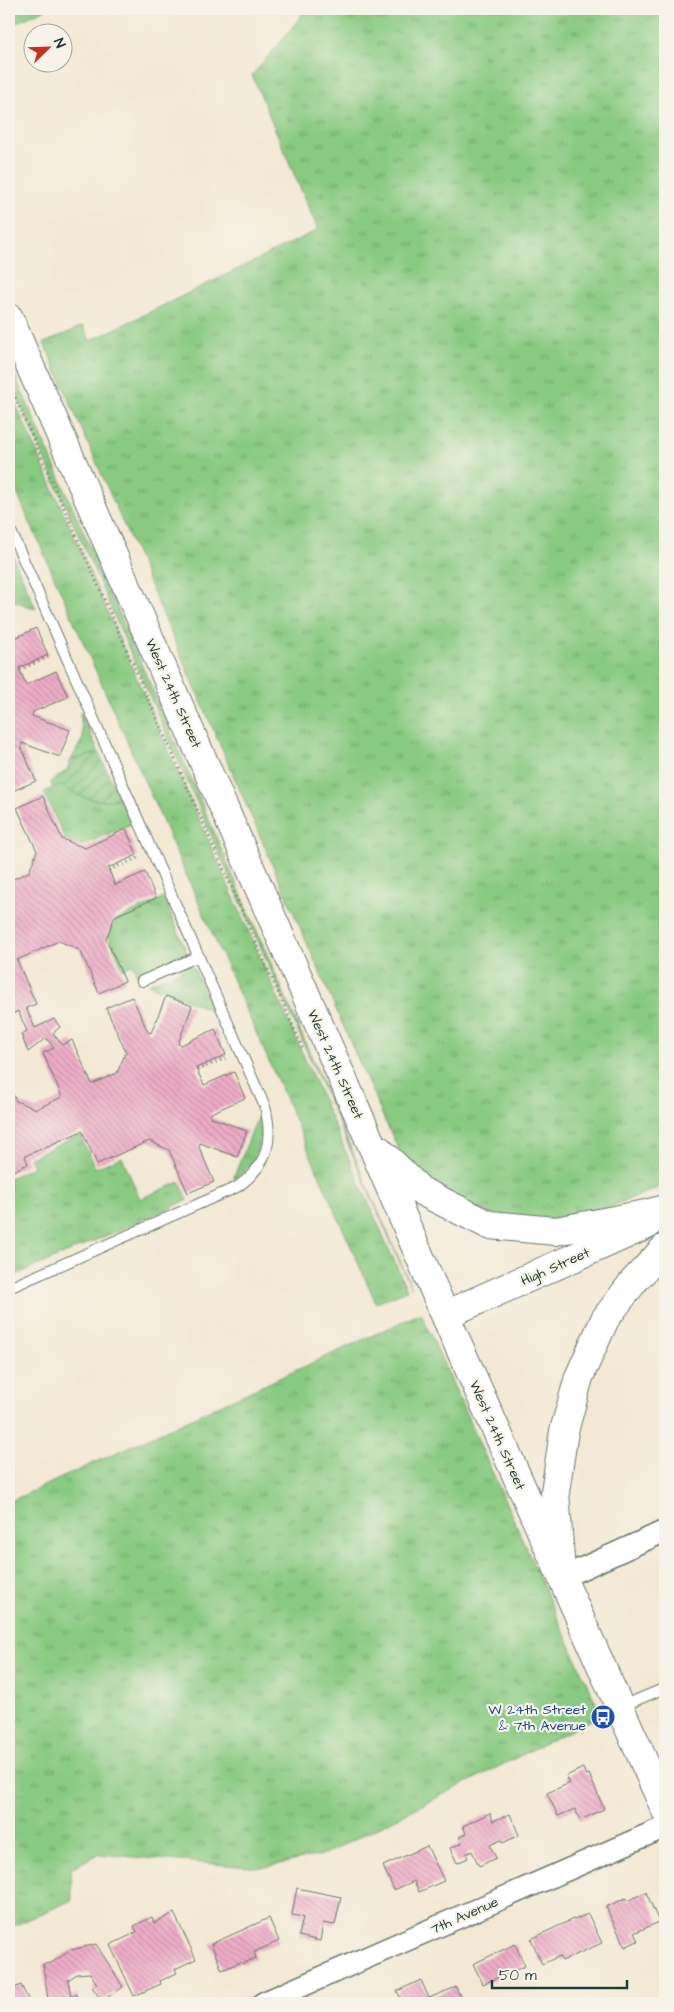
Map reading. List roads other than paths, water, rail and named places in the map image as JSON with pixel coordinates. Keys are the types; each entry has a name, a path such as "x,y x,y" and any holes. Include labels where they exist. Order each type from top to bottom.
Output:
{"street":[{"name":"West 24th Street","path":"9,318 445,1315 665,1809"},
{"path":"370,1141 421,1191 488,1225 556,1231 665,1209"},
{"name":"High Street","path":"445,1315 665,1216"},
{"path":"665,1248 634,1281 605,1319 579,1377 564,1431 556,1492 561,1578 665,1531"},
{"name":"7th Avenue","path":"262,2003 665,1827"}],"lane":[{"path":"9,527 265,1106 269,1121 266,1149 256,1172 236,1187 9,1288"},
{"path":"142,981 199,956"},
{"path":"620,1708 665,1688"}],"place":[{"name":"W 24th Street & 7th Avenue","path":"603,1717"}]}
